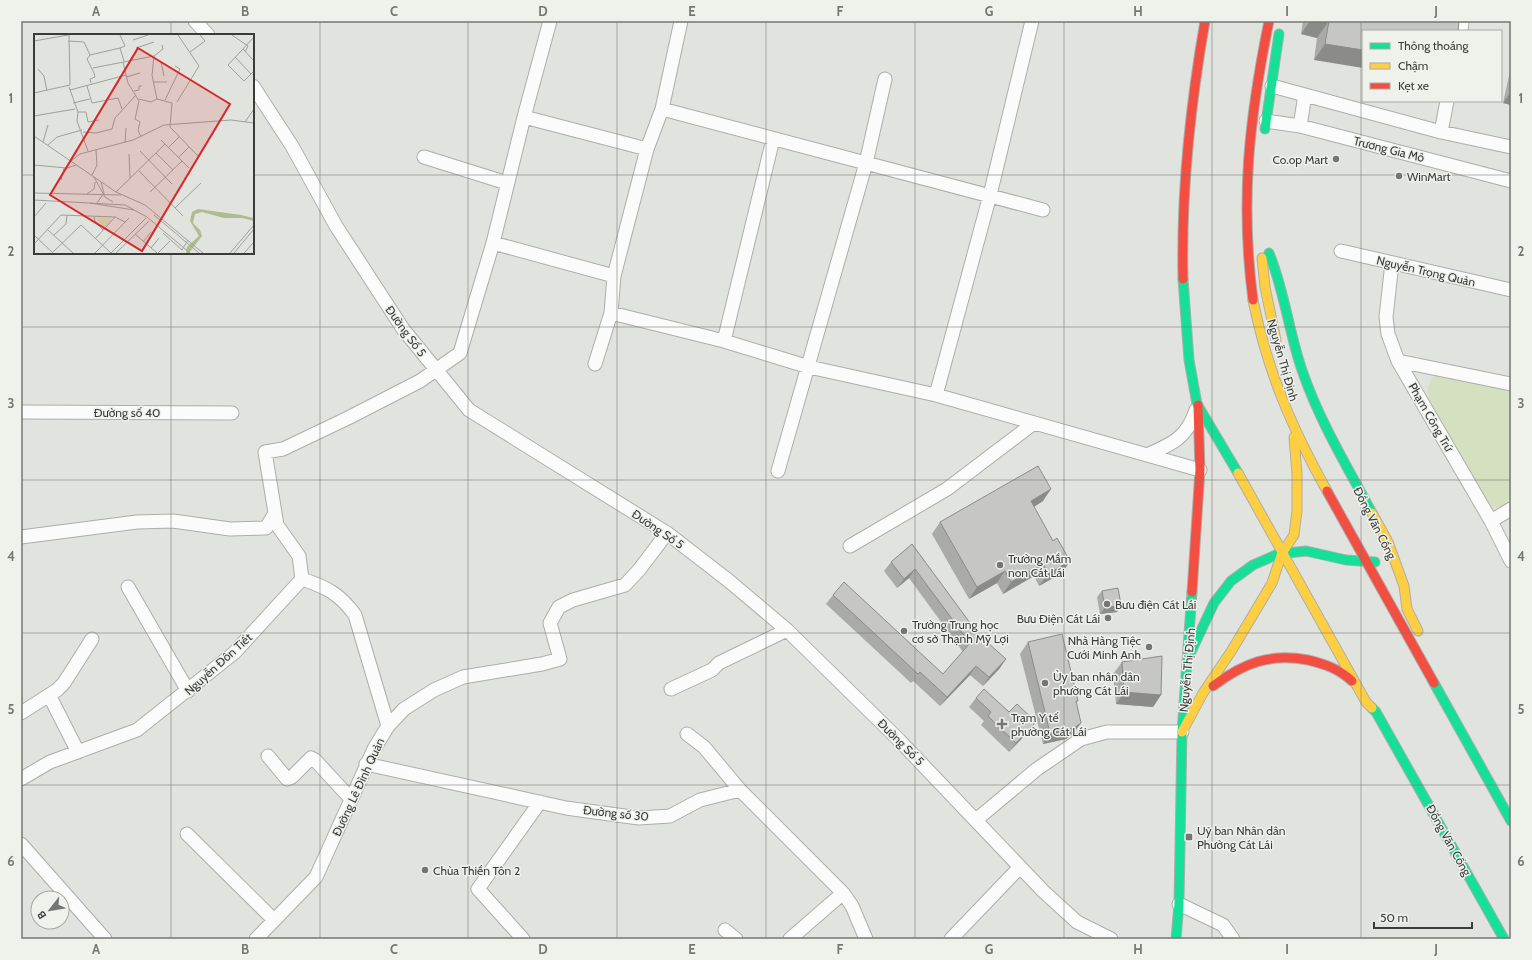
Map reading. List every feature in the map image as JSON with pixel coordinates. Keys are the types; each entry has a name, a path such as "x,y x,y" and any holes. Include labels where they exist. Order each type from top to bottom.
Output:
{"main road":[{"name":"Nguyễn Thị Định","path":"1176,939 1179,904 1182,732 1189,656 1200,470 1198,405 1185,329 1182,238 1183,179 1189,119 1205,21"},
{"name":"Nguyễn Thị Định","path":"1269,21 1256,83 1245,210 1250,290 1260,339 1276,390 1293,429"},
{"path":"1264,135 1280,28"},
{"path":"1258,69 1278,41"},
{"name":"Nguyễn Thị Định","path":"1256,42 1258,69"},
{"name":"Nguyễn Thị Định","path":"1189,119 1210,51"},
{"path":"1256,83 1272,86"},
{"path":"1252,118 1266,121"},
{"path":"1247,244 1262,248"},
{"name":"Nguyễn Thị Định","path":"1262,248 1265,287 1278,350"},
{"name":"Đồng Văn Cống","path":"1262,248 1269,253 1278,275 1286,312 1303,374 1314,400 1345,466 1388,542 1396,563 1404,586 1407,609 1423,642 1414,648"},
{"name":"Nguyễn Thị Định","path":"1175,300 1185,329"},
{"name":"Nguyễn Thị Định","path":"1293,429 1297,404"},
{"name":"Đồng Văn Cống","path":"1198,405 1217,435 1366,702 1376,712 1504,939"},
{"path":"1182,732 1203,693 1232,650 1272,584 1282,553 1294,535 1297,511 1297,474 1293,429"},
{"path":"1293,429 1511,821"},
{"path":"1189,656 1214,604 1226,588 1244,569 1263,559 1282,553 1306,551 1341,559 1396,563"},
{"path":"1341,559 1382,590"},
{"path":"1366,562 1384,574"},
{"path":"1394,584 1407,609"},
{"path":"1203,693 1226,676 1243,667 1260,660 1283,656 1323,663 1344,673 1358,687"},
{"name":"Đồng Văn Cống","path":"1366,702 1366,714 1495,939"}],"street":[{"path":"195,21 207,34"},
{"path":"388,726 355,615 344,600 330,590 302,579 299,556 277,526 264,452 283,449 348,418 436,371 460,353 493,243 507,182 550,21"},
{"path":"595,364 611,312 614,276 647,149 662,109 681,21"},
{"path":"936,395 990,195 1032,21"},
{"path":"1445,28 1461,27"},
{"path":"778,471 809,367 866,163 885,79"},
{"path":"1272,86 1441,132 1511,147"},
{"name":"Đường Số 5","path":"254,88 292,146 336,226 403,329 469,410 667,533 729,580 788,630 900,740 1019,868 1077,922 1111,939"},
{"path":"1300,126 1305,95"},
{"path":"1441,132 1447,102"},
{"path":"662,109 1043,210"},
{"path":"524,117 647,149"},
{"name":"Trương Gia Mô","path":"1266,121 1300,126 1511,181"},
{"path":"724,341 773,139"},
{"path":"424,157 507,182"},
{"path":"493,243 614,276"},
{"name":"Nguyễn Trọng Quản","path":"1341,251 1511,290"},
{"name":"Phạm Công Trứ","path":"1392,263 1386,317 1388,334 1398,361 1491,522 1511,561"},
{"path":"611,312 724,341 809,367 936,395 1200,470"},
{"path":"1398,361 1511,384"},
{"path":"1147,455 1169,446 1186,433 1198,405"},
{"name":"Đường số 40","path":"21,412 232,413"},
{"path":"850,546 947,489 1034,423"},
{"path":"1491,522 1511,509"},
{"path":"21,537 137,522 173,521 230,529 266,528 274,515"},
{"name":"Đường Lê Đình Quản","path":"262,937 274,920 316,877 366,764 388,726 404,709 434,690 463,677 542,664 560,659 550,623 559,607 573,600 625,585 639,570 667,533"},
{"name":"Nguyễn Đôn Tiết","path":"21,779 50,762 137,730 234,653 302,579"},
{"path":"128,587 188,691"},
{"path":"671,689 712,670 719,663 788,630"},
{"path":"21,713 49,695 64,683 92,639"},
{"path":"49,695 78,752"},
{"path":"976,820 1037,769 1081,739 1107,732 1182,732"},
{"path":"687,734 704,747 740,790 843,893 852,906 866,939"},
{"path":"268,756 287,779 292,777 311,758 315,760 351,799"},
{"name":"Đường số 30","path":"366,764 540,802 639,818 670,816 700,800 740,790"},
{"path":"523,939 478,889 540,802"},
{"path":"187,834 274,920"},
{"path":"21,844 105,939"},
{"path":"951,939 1019,868"},
{"path":"790,939 843,893"},
{"path":"1179,904 1223,925 1233,939"},
{"path":"725,930 736,939"}],"green space":[{"path":"1435,375 1444,375 1511,391 1511,506 1507,508 1493,508 1486,501 1429,399 1428,386"}],"building":[{"path":"1329,21 1459,21 1458,30 1362,30 1362,50 1325,44"},
{"path":"1038,466 1051,489 1031,501 1053,541 1057,538 1070,561 1048,574 1043,564 1011,582 1005,571 977,587 940,522"},
{"path":"912,544 979,635 1006,659 989,677 976,666 947,697 920,672 918,674 833,595 844,582 943,674 970,643 915,569 904,579 891,562"},
{"path":"1118,588 1121,605 1105,608 1102,591"},
{"path":"1062,634 1078,701 1076,701 1081,723 1074,728 1050,733 1028,642"},
{"path":"1162,656 1161,695 1124,692 1122,662"},
{"path":"984,689 1009,712 1017,704 1036,722 1016,743 988,716 991,712 976,698"}],"traffic: fast":[{"path":"1265,129 1279,34"},
{"path":"1269,253 1279,283 1298,358 1310,391 1335,444 1372,513"},
{"path":"1183,279 1189,360 1197,404 1238,473"},
{"path":"1189,656 1214,603 1231,581 1253,565 1278,554 1306,551 1346,560 1375,562"},
{"path":"1176,939 1179,904 1182,732 1192,592"},
{"path":"1434,683 1511,821"},
{"path":"1372,708 1376,712 1504,939"}],"traffic: slow":[{"path":"1262,258 1265,287 1276,340"},
{"path":"1253,300 1273,375 1292,422 1327,491"},
{"path":"1182,732 1203,693 1232,650 1272,583 1282,553 1294,535 1297,511 1297,474 1294,437"},
{"path":"1238,473 1366,702 1372,708"},
{"path":"1372,513 1388,542 1404,586 1407,609 1418,631"}],"traffic: jam":[{"path":"1183,279 1183,214 1185,182 1191,117 1205,21"},
{"path":"1253,300 1249,264 1247,194 1256,92 1269,21"},
{"path":"1192,592 1200,470 1198,405"},
{"path":"1327,491 1434,683"},
{"path":"1213,686 1235,671 1246,666 1269,659 1281,658 1294,658 1320,663 1337,670 1352,681"}],"place":[{"name":"Co.op Mart","path":"1336,159"},
{"name":"WinMart","path":"1399,176"},
{"name":"Trường Mầm non Cát Lái","path":"1000,565"},
{"name":"Bưu điện Cát Lái","path":"1107,604"},
{"name":"Bưu Điện Cát Lái","path":"1108,618"},
{"name":"Trường Trung học cơ sở Thạnh Mỹ Lợi","path":"904,631"},
{"name":"Nhà Hàng Tiệc Cưới Minh Anh","path":"1149,647"},
{"name":"Ủy ban nhân dân phường Cát Lái","path":"1045,683"},
{"name":"Trạm Y tế phường Cát Lái","path":"1002,724"},
{"name":"Uỷ ban Nhân dân Phường Cát Lái","path":"1189,837"},
{"name":"Chùa Thiền Tôn 2","path":"425,870"}]}
